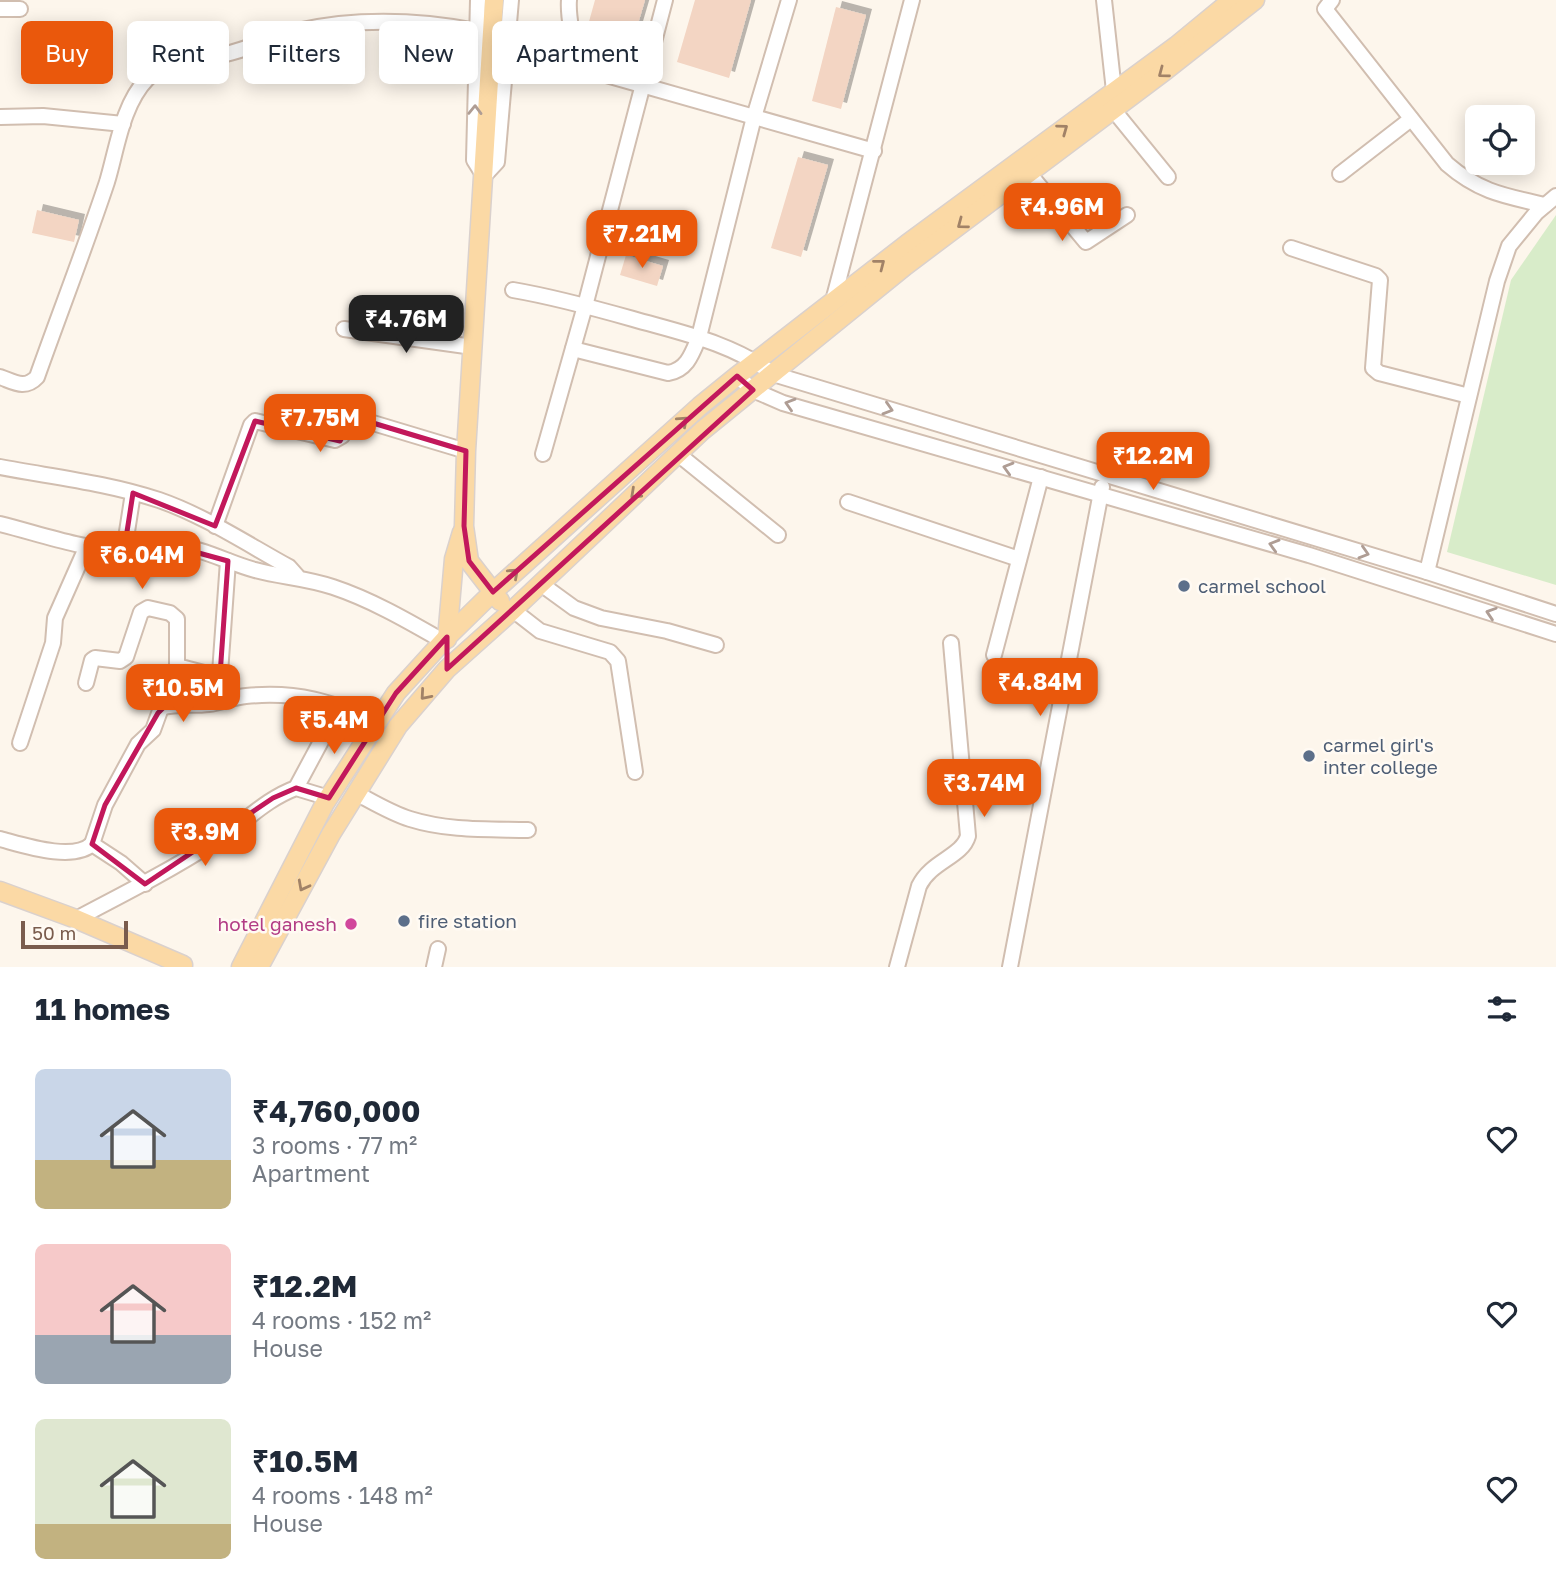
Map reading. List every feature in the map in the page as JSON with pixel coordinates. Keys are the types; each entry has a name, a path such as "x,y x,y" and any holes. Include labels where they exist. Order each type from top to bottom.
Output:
{"main road":[{"path":"494,0 466,451 464,526 469,561 511,611"},
{"path":"1113,101 1232,0"},
{"path":"242,967 328,798 396,693 493,592 701,406 833,301 1255,0"},
{"path":"259,967 331,834 398,726 447,669 678,454 1023,168"},
{"path":"447,669 445,639 454,559 464,526"},
{"path":"0,891 76,919 187,966"}],"street":[{"path":"477,21 478,0"},
{"path":"476,84 474,160 484,176 497,162 511,0"},
{"path":"569,0 570,21"},
{"path":"543,454 585,306 665,0"},
{"path":"573,349 668,373 679,372 687,362 699,337 754,117 789,0"},
{"path":"833,301 912,0"},
{"path":"1104,0 1113,101 1168,177"},
{"path":"1332,0 1325,9 1447,164 1466,181 1496,194 1551,200"},
{"path":"0,9 20,9"},
{"path":"0,377 23,386 31,384 37,377 107,182 123,124 137,92 147,79 158,70 174,64 230,53 297,31 360,22 379,22"},
{"path":"637,84 874,151"},
{"path":"0,117 43,116 123,124"},
{"path":"1340,174 1411,119"},
{"path":"1023,168 1086,242 1127,215"},
{"path":"1427,572 1497,281 1509,246 1536,213 1551,200"},
{"path":"1291,248 1376,276 1380,280 1372,361 1373,368 1379,373 1469,396"},
{"path":"513,290 585,306 699,337 756,361 773,374 1427,572 1556,614"},
{"path":"344,329 473,347"},
{"path":"737,376 753,390 783,403 1310,555 1556,634"},
{"path":"215,526 251,425 255,421 335,440 342,436 349,419 353,417 466,451"},
{"path":"678,454 778,535"},
{"path":"0,467 133,493 188,512 289,567 298,577"},
{"path":"1010,967 1104,475"},
{"path":"994,655 1041,477"},
{"path":"124,551 133,493"},
{"path":"848,502 1019,559"},
{"path":"0,524 86,548 124,551 173,547 209,553 256,570 298,577 335,588 445,639"},
{"path":"20,743 53,643 55,618 86,548"},
{"path":"218,701 228,561"},
{"path":"541,584 574,608 601,618 667,631 716,645"},
{"path":"86,683 92,660 95,658 120,661 126,657 141,612 148,608 170,613 177,619 177,666 219,677"},
{"path":"511,611 540,631 610,652 615,656 635,772"},
{"path":"897,967 924,876 932,867 960,850 968,836 951,643"},
{"path":"0,839 72,852 86,849 92,844 105,805 138,744 153,730 161,708 213,704 245,696 303,695 378,721"},
{"path":"76,919 145,884 220,838 272,798 296,788 340,706"},
{"path":"296,788 328,798"},
{"path":"356,793 407,818 425,823 455,828 528,830"},
{"path":"92,844 121,863 145,884"},
{"path":"434,967 438,949"}],"highlighted area":[{"path":"737,376 753,390 447,669 447,637 396,693 329,798 296,788 273,798 145,884 92,844 105,805 158,713 165,706 218,704 228,561 173,546 124,551 133,493 215,526 255,421 340,441 353,417 466,451 464,526 469,561 493,592"}],"green space":[{"path":"1556,215 1556,585 1447,552 1511,280"}],"building":[{"path":"595,0 645,0 639,21 589,21"},
{"path":"695,0 751,0 729,78 677,62"},
{"path":"836,7 866,15 841,109 812,101"},
{"path":"798,157 828,165 801,257 771,248"},
{"path":"37,210 79,220 74,242 32,233"},
{"path":"626,255 663,266 657,286 620,275"}],"place":[{"name":"carmel school","path":"1184,586"},
{"name":"carmel girl's inter college","path":"1309,756"},
{"name":"fire station","path":"404,921"},
{"name":"hotel ganesh","path":"351,924"}]}
